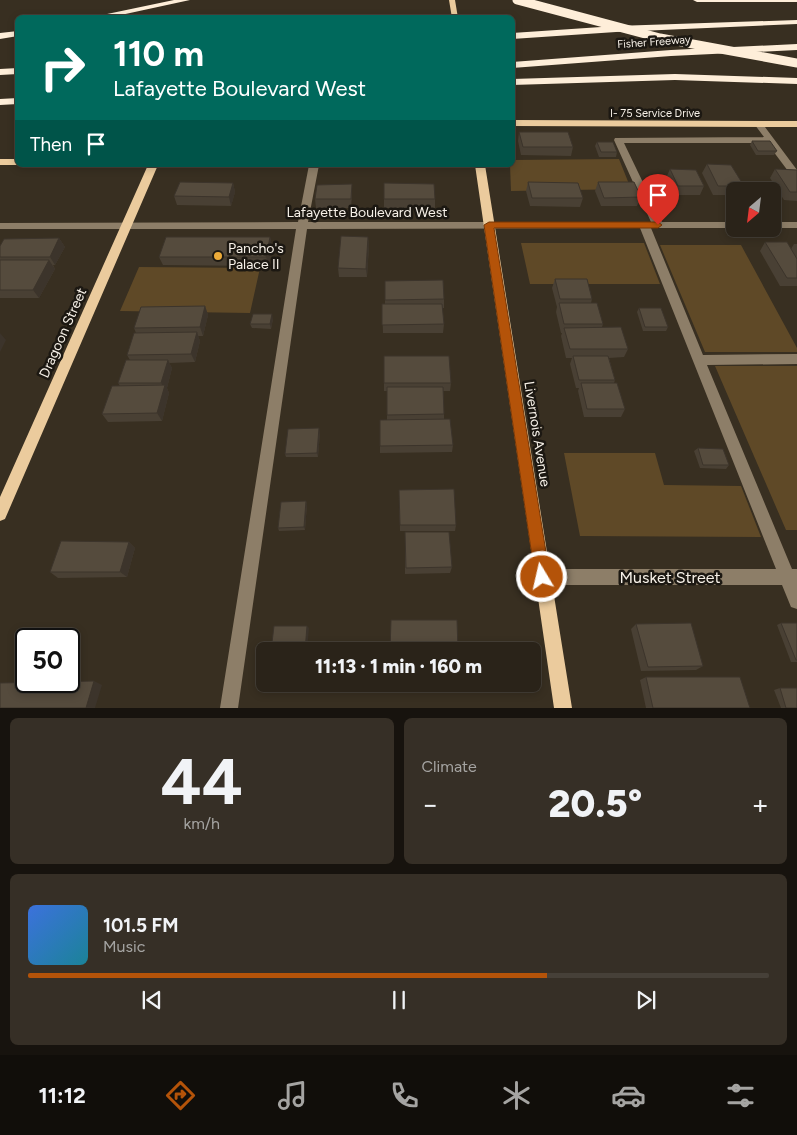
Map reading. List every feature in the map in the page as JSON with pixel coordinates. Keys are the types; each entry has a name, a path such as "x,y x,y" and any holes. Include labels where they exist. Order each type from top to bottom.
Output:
{"highway":[{"path":"108,15 186,0"},
{"path":"517,0 660,38 797,63"},
{"path":"697,0 797,0"},
{"name":"Fisher Freeway","path":"515,36 616,29 797,22"},
{"path":"515,30 616,29"},
{"path":"0,38 15,33"},
{"path":"0,38 15,40"},
{"name":"Fisher Freeway","path":"515,64 671,53 797,48"},
{"path":"0,72 15,71"},
{"path":"515,82 675,78 797,81"},
{"path":"0,102 15,101"}],"main road":[{"path":"452,0 454,15"},
{"name":"I- 75 Service Drive","path":"515,123 797,124"},
{"path":"0,162 15,162"},
{"name":"Dragoon Street","path":"0,514 152,167"},
{"name":"Livernois Avenue","path":"480,167 563,708"}],"street":[{"path":"759,125 797,177"},
{"path":"770,140 618,140 651,225 699,360 792,577 797,601"},
{"path":"229,708 302,226 314,167"},
{"name":"Lafayette Boulevard West","path":"0,226 726,225"},
{"path":"781,225 797,225"},
{"path":"699,360 797,359"},
{"name":"Musket Street","path":"542,577 792,577"}],"shaded area":[{"path":"619,159 631,189 511,191 510,167 515,167 515,160"},
{"path":"521,243 644,243 660,284 530,284"},
{"path":"660,245 741,245 797,348 797,352 705,352"},
{"path":"139,267 260,268 250,313 120,311"},
{"path":"715,366 797,366 797,530 786,530"},
{"path":"564,453 655,453 664,485 741,486 761,537 580,536"}],"building":[{"path":"519,132 568,132 573,147 523,147"},
{"path":"752,141 770,141 777,151 758,151"},
{"path":"597,142 613,142 617,152 601,152"},
{"path":"707,164 731,165 742,182 726,182 726,186 718,186"},
{"path":"670,169 696,170 704,186 678,186"},
{"path":"775,169 797,170 797,192 790,192"},
{"path":"180,182 233,183 229,197 174,196"},
{"path":"528,182 578,183 583,198 532,198"},
{"path":"598,182 634,182 641,197 604,198"},
{"path":"384,183 434,184 435,199 384,199"},
{"path":"352,184 351,199 315,199 317,185"},
{"path":"341,236 368,237 366,269 338,268"},
{"path":"166,237 270,237 266,257 159,257"},
{"path":"59,238 50,257 0,257 0,246 4,239"},
{"path":"765,242 787,242 797,259 797,278 787,278"},
{"path":"0,260 49,260 33,290 0,290"},
{"path":"555,279 587,279 592,299 560,299"},
{"path":"443,280 444,299 385,300 385,281"},
{"path":"559,303 597,303 603,324 564,324"},
{"path":"382,304 442,304 444,324 382,325"},
{"path":"205,306 200,327 134,328 141,307"},
{"path":"639,308 661,308 668,327 645,327"},
{"path":"253,314 272,314 270,324 250,324"},
{"path":"621,327 628,349 570,349 564,328"},
{"path":"197,332 191,354 127,355 134,333"},
{"path":"384,356 449,356 451,383 384,383"},
{"path":"573,356 608,356 615,380 579,380"},
{"path":"126,360 168,360 161,383 118,383"},
{"path":"581,383 617,383 625,409 587,409"},
{"path":"165,385 157,413 102,414 112,386"},
{"path":"387,387 443,387 444,414 387,415"},
{"path":"450,419 453,445 380,446 380,420"},
{"path":"319,428 317,453 285,454 288,429"},
{"path":"698,448 723,449 729,465 703,465"},
{"path":"454,489 456,525 400,525 399,490"},
{"path":"306,501 304,527 278,528 281,502"},
{"path":"405,532 449,532 452,567 406,568"},
{"path":"61,541 129,542 120,572 50,572"},
{"path":"391,620 457,620 458,642 390,642"},
{"path":"691,623 703,666 648,667 636,624"},
{"path":"781,623 797,623 797,660 796,660"},
{"path":"274,626 307,626 306,642 272,642"},
{"path":"646,677 740,677 750,708 653,708"},
{"path":"80,681 94,681 86,708 0,708 0,683 15,683 15,693 80,693"},
{"path":"780,688 797,688 797,708 786,708"}],"place":[{"name":"Pancho's Palace II","path":"218,256"}],"route":[{"path":"542,577 489,225 658,225"}]}
